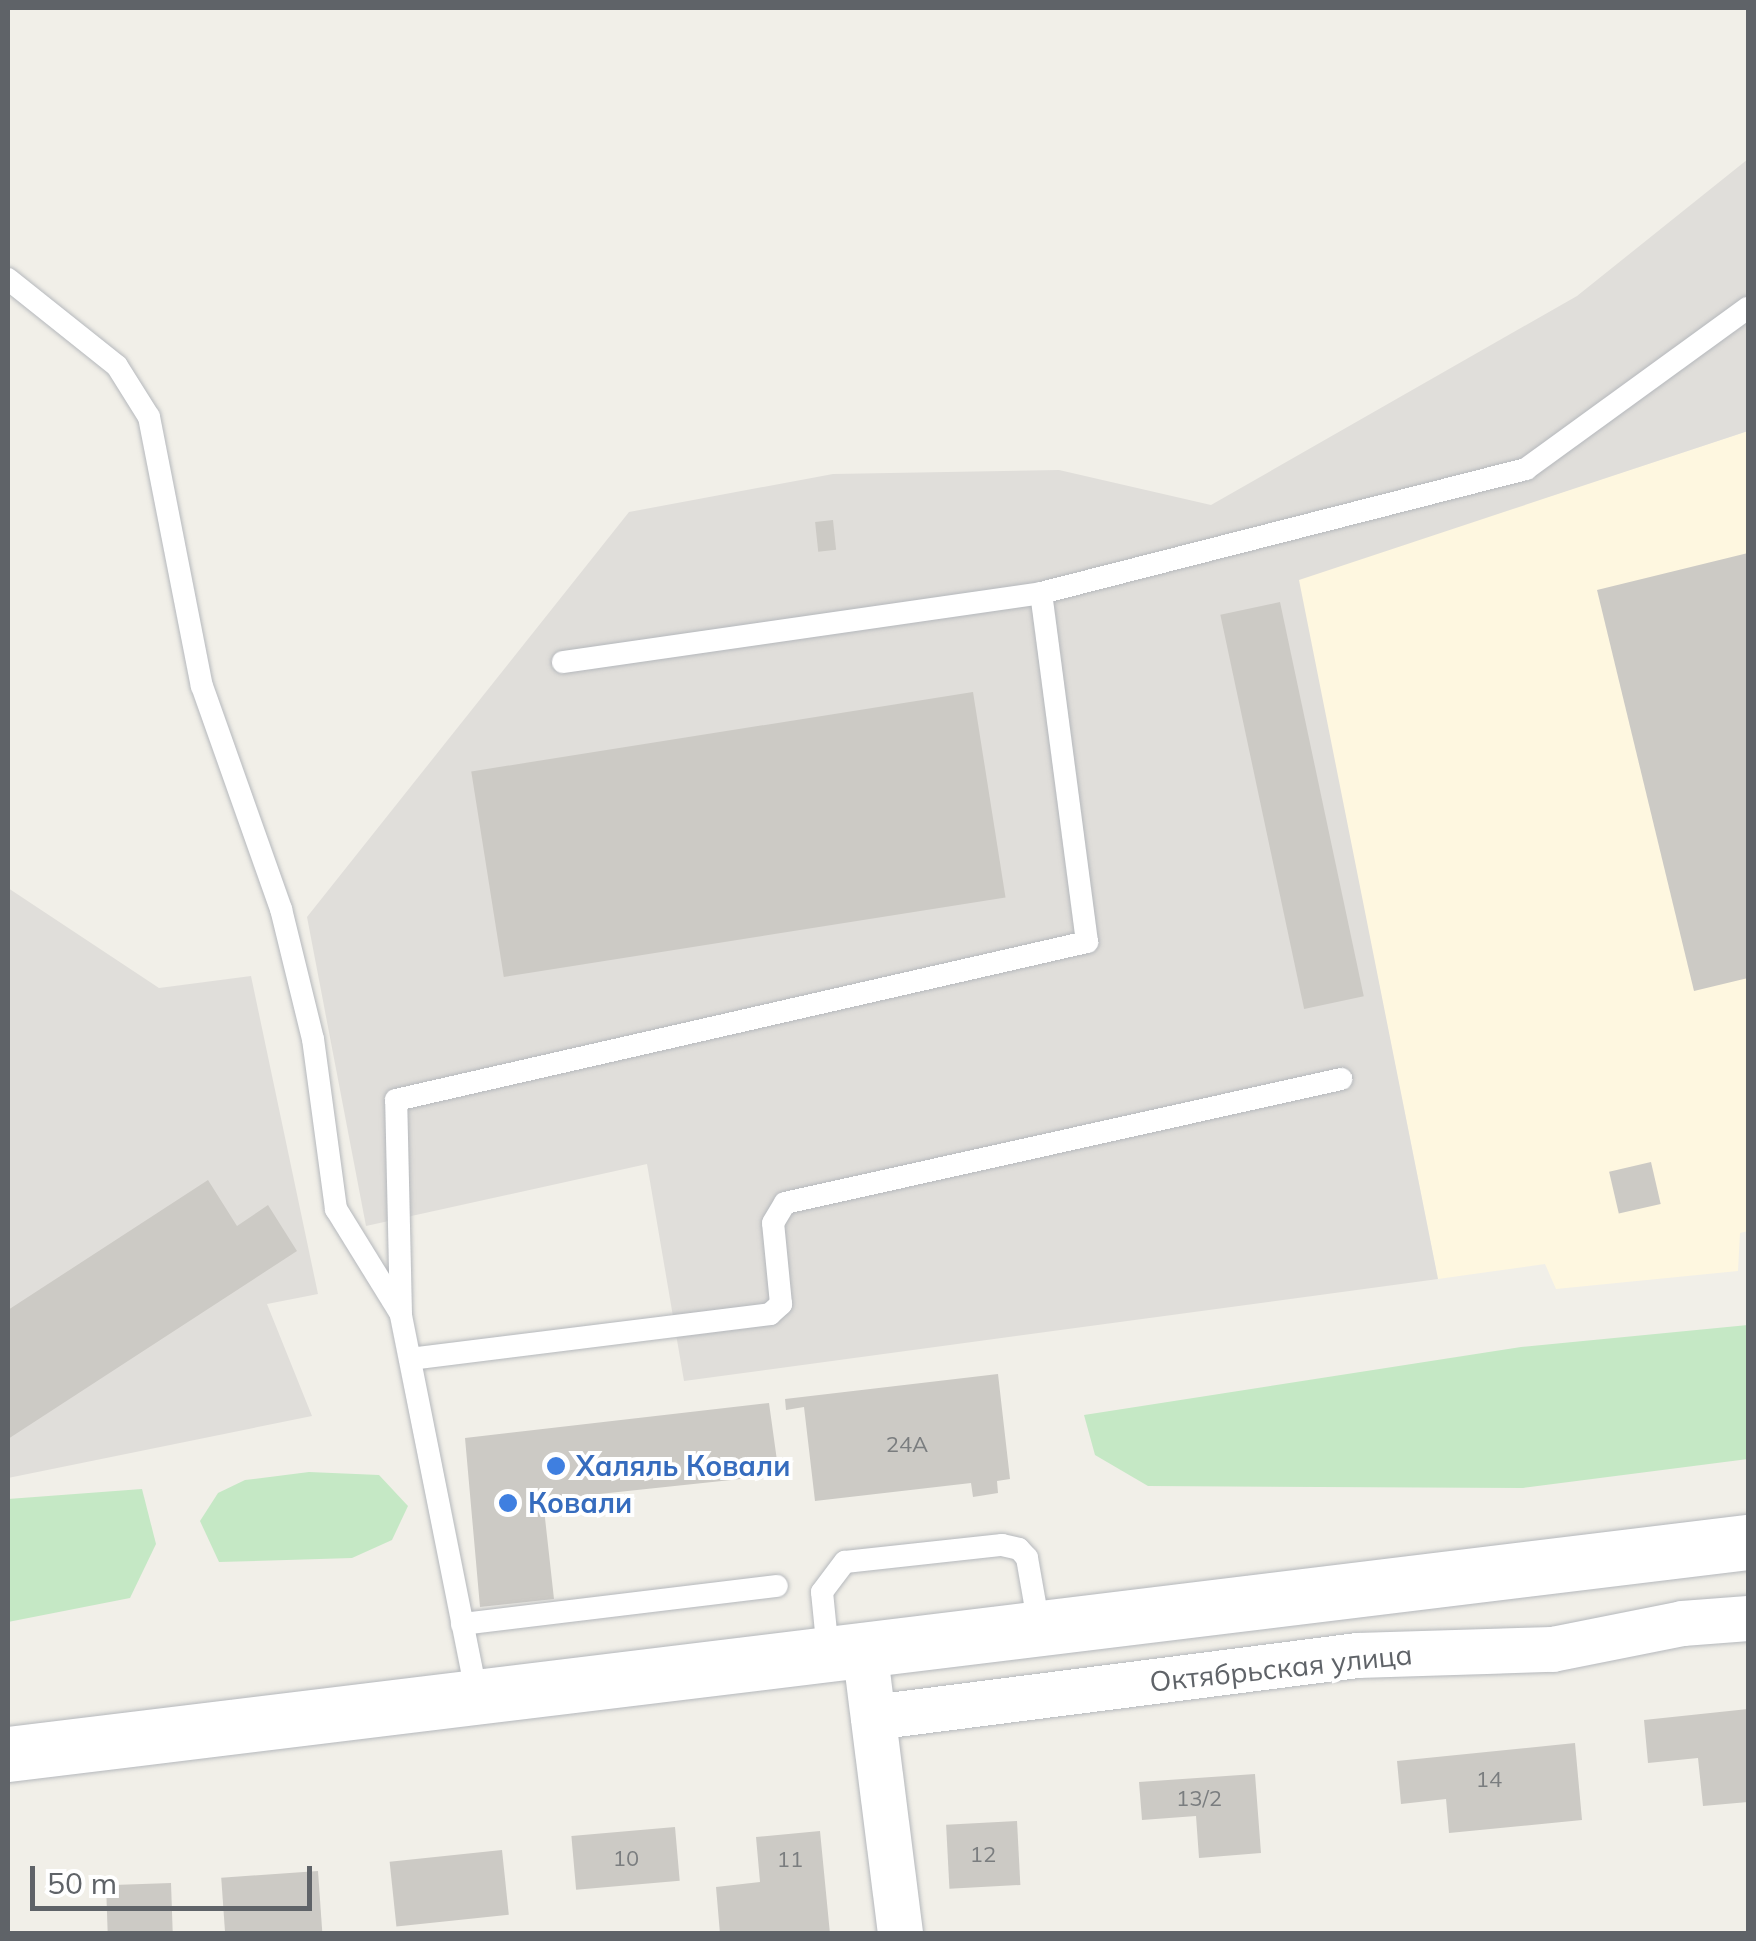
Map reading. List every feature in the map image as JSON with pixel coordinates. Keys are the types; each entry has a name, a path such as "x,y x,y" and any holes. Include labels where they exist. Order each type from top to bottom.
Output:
{"main road":[{"path":"8,1754 1748,1542"}],"street":[{"name":"Октябрьская улица","path":"873,1718 1357,1655 1552,1649 1682,1622 1748,1618"},
{"path":"846,1650 873,1718 900,1934"}],"lane":[{"path":"8,279 117,366 149,417 202,686 281,909 313,1039 336,1209 401,1314"},
{"path":"563,662 1041,593 1526,469 1748,308"},
{"path":"476,1696 401,1314 396,1100 1087,942 1041,593"},
{"path":"410,1359 770,1314 781,1304 773,1223 785,1203 1342,1079"},
{"path":"846,1650 822,1592 845,1562 1002,1545 1019,1550 1026,1558 1039,1626"},
{"path":"462,1624 777,1586"}],"shaded area":[{"path":"1748,159 1748,431 1299,580 1438,1279 684,1381 647,1164 366,1226 307,917 629,512 833,474 1059,470 1211,505 1577,296"},
{"path":"1748,431 1748,1231 1740,1233 1738,1271 1556,1289 1545,1264 1438,1279 1298,579"},
{"path":"8,888 159,988 251,976 318,1294 267,1304 312,1416 8,1478"}],"green space":[{"path":"1748,1325 1748,1459 1523,1488 1148,1486 1095,1455 1084,1415 1521,1347"},
{"path":"309,1472 379,1475 408,1506 392,1540 352,1558 219,1562 200,1521 218,1493 245,1480"},
{"path":"142,1489 156,1544 130,1598 8,1622 8,1499"}],"building":[{"path":"833,520 836,550 818,552 815,522"},
{"path":"1748,553 1748,978 1694,991 1597,590"},
{"path":"1280,602 1364,996 1304,1009 1220,615"},
{"path":"973,692 1006,897 504,977 471,771"},
{"path":"1651,1162 1661,1204 1619,1214 1609,1172"},
{"path":"208,1180 237,1226 268,1205 297,1251 8,1439 8,1310"},
{"path":"998,1374 1010,1479 997,1481 998,1493 973,1497 971,1483 815,1501 804,1407 786,1410 785,1399"},
{"name":"Ковали","path":"769,1403 779,1475 543,1500 554,1599 480,1607 465,1438"},
{"path":"1748,1709 1748,1802 1703,1806 1698,1758 1648,1763 1644,1720"},
{"path":"1575,1743 1582,1820 1449,1833 1446,1799 1401,1804 1397,1761"},
{"path":"1255,1774 1261,1853 1199,1858 1196,1816 1142,1820 1139,1782"},
{"path":"1017,1821 1020,1885 949,1889 946,1825"},
{"path":"675,1827 680,1881 576,1890 571,1836"},
{"path":"820,1831 830,1934 720,1934 716,1887 760,1882 756,1837"},
{"path":"502,1850 509,1915 396,1926 390,1862"},
{"path":"318,1871 322,1933 225,1934 221,1878"},
{"path":"171,1883 173,1934 108,1934 106,1885"}],"place":[{"name":"Халяль Ковали","path":"556,1466"},
{"name":"Ковали","path":"508,1503"}]}
